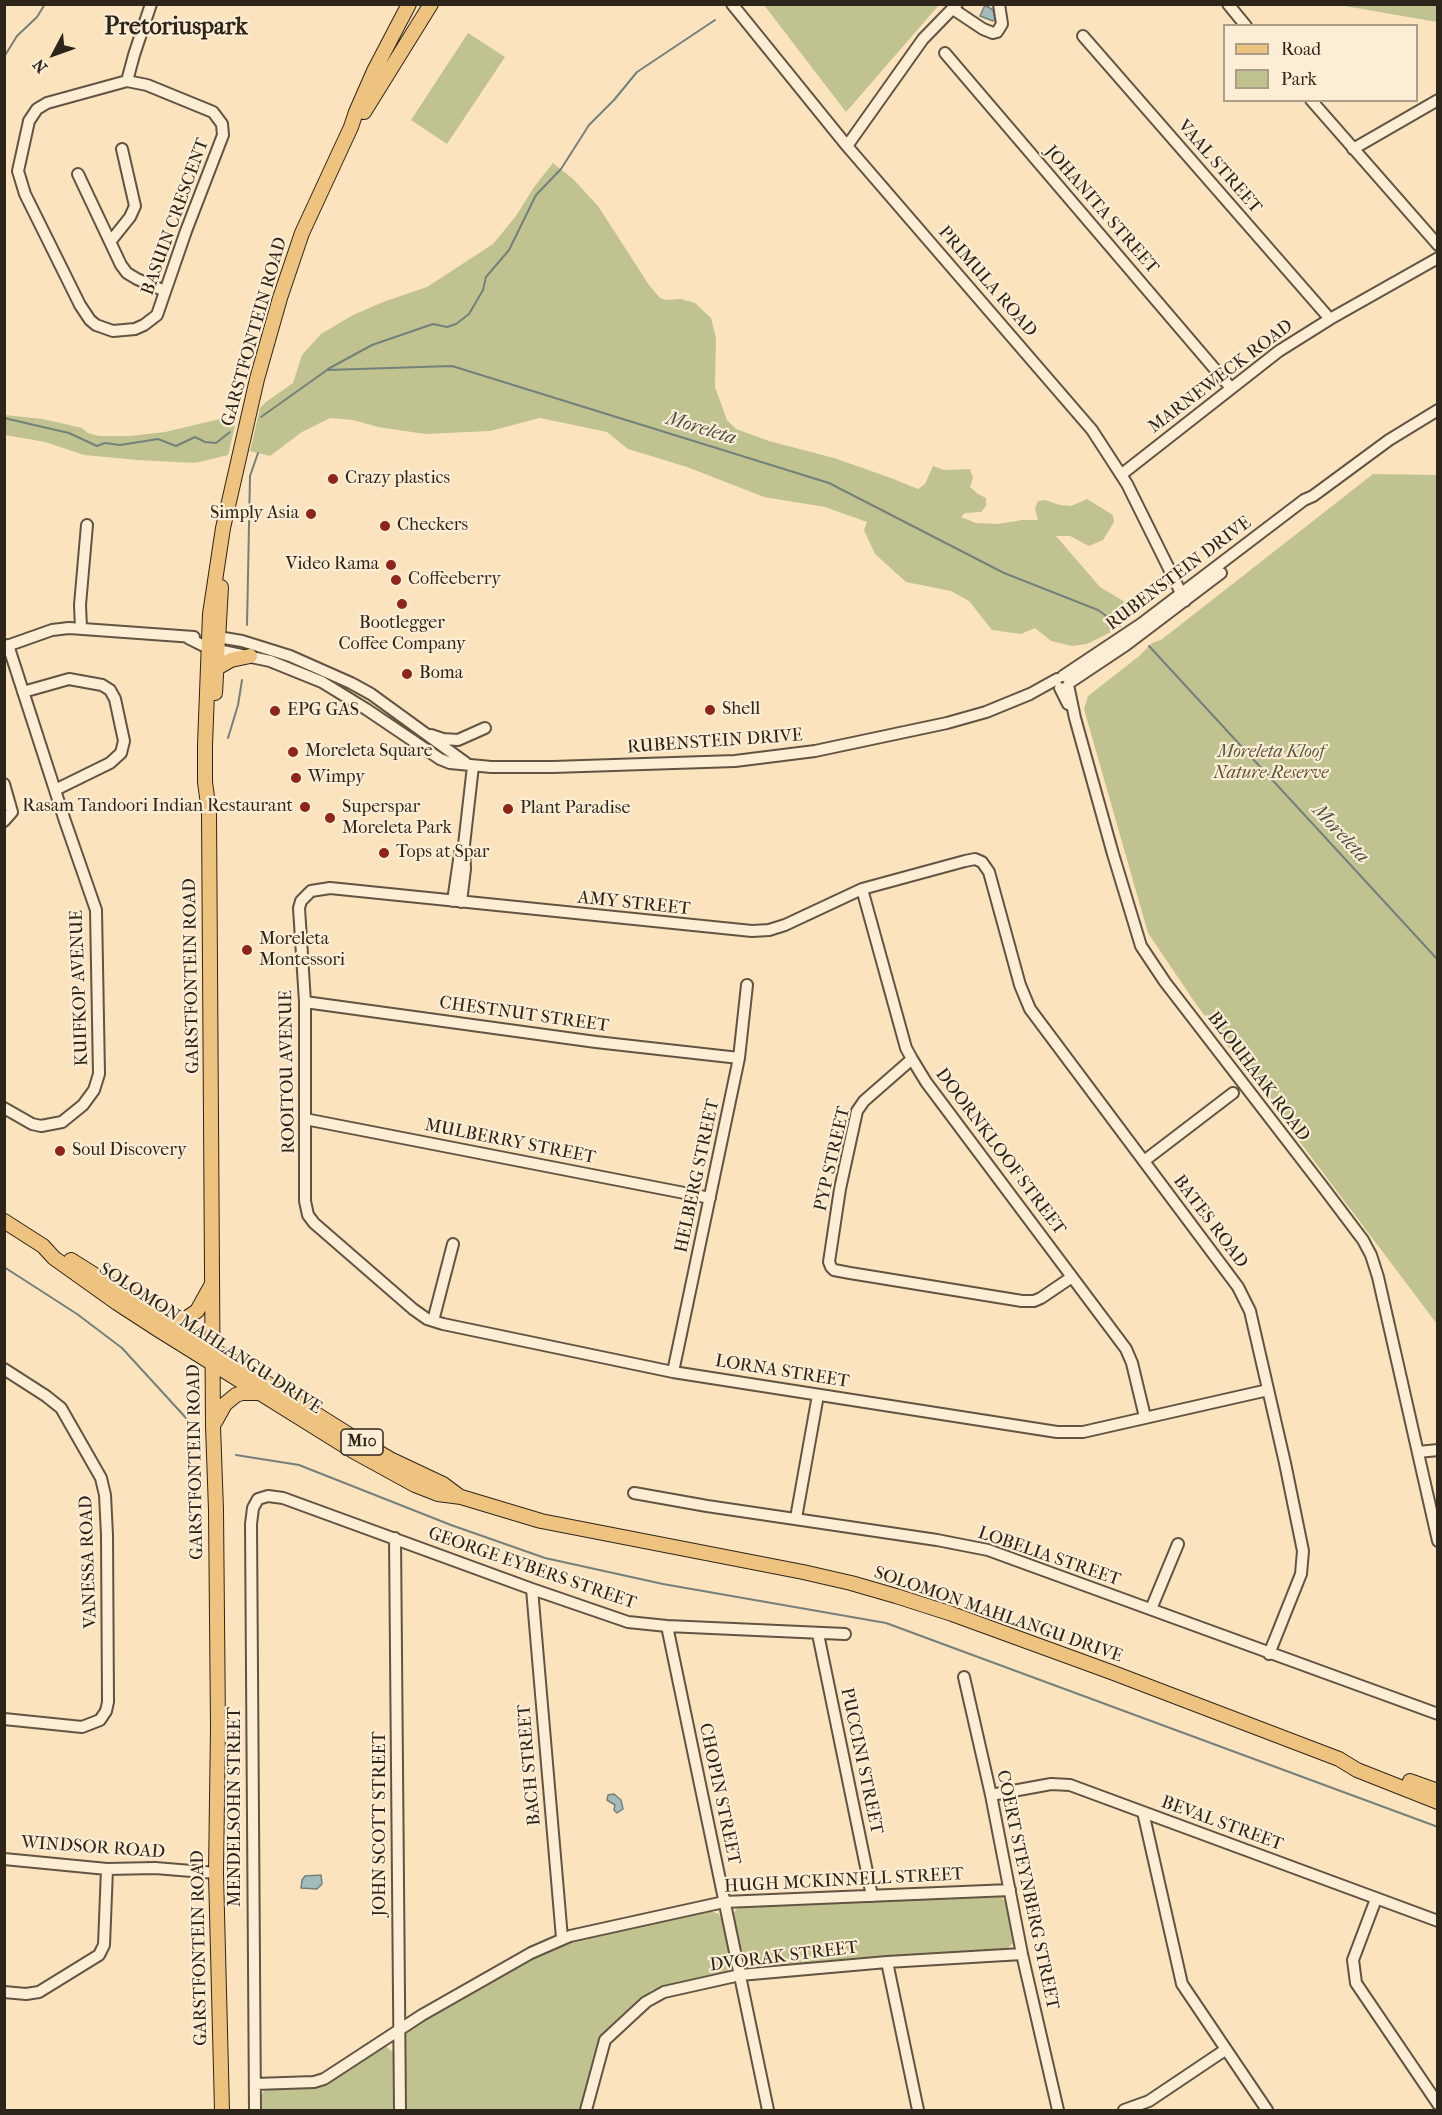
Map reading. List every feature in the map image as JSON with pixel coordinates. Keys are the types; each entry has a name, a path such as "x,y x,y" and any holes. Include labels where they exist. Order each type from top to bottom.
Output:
{"main road":[{"name":"GARSTFONTEIN ROAD","path":"222,2110 216,1873 218,1716 213,1426 209,812 205,782 205,745 213,642 233,483 257,379 280,298 302,233 351,128 374,71 410,4"},
{"name":"GARSTFONTEIN ROAD","path":"351,128 362,116 401,49 431,4"},
{"name":"GARSTFONTEIN ROAD","path":"209,812 212,797 212,746 217,668 213,642"},
{"path":"217,668 231,660 250,656"},
{"name":"SOLOMON MAHLANGU DRIVE","path":"4,1221 43,1246 54,1257 117,1303 213,1365 353,1451 414,1485 438,1494 461,1497 541,1521 717,1554 851,1583 952,1614 1339,1760 1357,1770 1437,1802"},
{"name":"SOLOMON MAHLANGU DRIVE","path":"43,1246 57,1250 351,1436 390,1459 443,1484 461,1497"},
{"path":"165,1319 185,1319 197,1311 213,1281"},
{"path":"213,1426 219,1411 230,1399 242,1393 258,1393"},
{"name":"SOLOMON MAHLANGU DRIVE","path":"1339,1760 1361,1764 1437,1791"}],"street":[{"path":"127,81 151,4"},
{"name":"PRIMULA ROAD","path":"732,4 848,146 1078,413 1102,444 1122,474 1183,598"},
{"path":"848,146 923,39 955,7 983,30 993,33 997,32 1002,24 999,4"},
{"path":"1228,4 1244,24"},
{"name":"VAAL STREET","path":"1083,36 1330,319"},
{"name":"JOHANITA STREET","path":"945,53 1232,388"},
{"name":"BASUIN CRESCENT","path":"127,81 147,84 207,109 217,116 223,129 221,145 186,231 157,315 135,329 113,331 96,325 80,305 19,177 29,121 37,109 47,103 127,81"},
{"path":"1353,149 1437,100"},
{"path":"1313,102 1437,245"},
{"path":"110,242 134,211 135,206 122,150"},
{"path":"78,174 115,255 127,273 165,291"},
{"path":"102,226 124,224"},
{"name":"MARNEWECK ROAD","path":"1122,474 1279,351 1437,258"},
{"name":"RUBENSTEIN DRIVE","path":"213,642 284,666 322,682 440,759 450,763 553,767 735,761 790,755 864,742 986,712 1063,683 1120,639 1183,598 1304,500 1313,496 1389,440 1436,413"},
{"path":"81,628 80,605 87,525"},
{"path":"6,646 52,630 81,628 213,642 242,641 290,656 351,682 470,764 464,845 465,869 457,901"},
{"name":"KUIFKOP AVENUE","path":"4,1108 32,1124 41,1126 62,1122 76,1111 94,1090 99,1074 96,910 6,646"},
{"path":"23,692 69,679 102,685 110,690 115,699 124,741 121,753 110,763 55,790"},
{"name":"BLOUHAAK ROAD","path":"1063,683 1125,894 1145,952 1172,991 1363,1240 1371,1255 1378,1277 1437,1541"},
{"path":"420,730 453,741 463,739 485,728"},
{"path":"4,784 12,812 4,821"},
{"name":"BATES ROAD","path":"965,861 975,859 987,867 1020,985 1030,1009 1245,1298 1250,1311 1286,1463 1303,1551 1303,1562 1296,1586 1269,1654"},
{"name":"AMY STREET","path":"299,908 307,893 318,888 752,932 784,925 862,889 965,861"},
{"name":"DOORNKLOOF STREET","path":"862,889 906,1047 912,1059 926,1082 1126,1349 1132,1363 1145,1417"},
{"name":"ROOITOU AVENUE","path":"299,908 305,1002 307,1210 310,1218 322,1230"},
{"name":"HELBERG STREET","path":"673,1372 739,1058 747,985"},
{"name":"CHESTNUT STREET","path":"305,1002 596,1042 739,1058"},
{"name":"PYP STREET","path":"912,1059 864,1101 857,1111 840,1189 829,1262 834,1270 1022,1301 1034,1301 1041,1298 1072,1276"},
{"path":"1144,1161 1233,1093"},
{"name":"MULBERRY STREET","path":"305,1119 710,1198"},
{"name":"LORNA STREET","path":"322,1230 413,1310 434,1321 673,1372 1057,1432 1083,1432 1268,1390"},
{"path":"434,1321 453,1244"},
{"name":"VANESSA ROAD","path":"4,1369 61,1408 101,1478 105,1495 107,1525 108,1702 106,1711 100,1720 90,1725 74,1727 4,1719"},
{"path":"796,1518 818,1395"},
{"path":"1418,1452 1437,1450"},
{"name":"LOBELIA STREET","path":"634,1493 978,1548 1437,1714"},
{"name":"GEORGE EYBERS STREET","path":"255,1503 268,1496 282,1498 621,1620 667,1626 845,1634"},
{"name":"MENDELSOHN STREET","path":"255,1503 251,1518 255,2110"},
{"name":"JOHN SCOTT STREET","path":"395,1538 400,2110"},
{"path":"1150,1609 1178,1544"},
{"name":"BACH STREET","path":"532,1589 562,1938"},
{"name":"CHOPIN STREET","path":"667,1626 768,2110"},
{"name":"PUCCINI STREET","path":"818,1634 872,1896"},
{"name":"COERT STEYNBERG STREET","path":"964,1677 992,1795 1022,1954 1058,2110"},
{"name":"BEVAL STREET","path":"992,1795 1051,1784 1080,1787 1437,1921"},
{"path":"1143,1812 1180,1978 1187,1993 1267,2110"},
{"name":"WINDSOR ROAD","path":"4,1859 107,1869 216,1873"},
{"path":"4,1992 26,1994 39,1992 99,1955 104,1945 107,1869"},
{"name":"HUGH MCKINNELL STREET","path":"255,2084 320,2080 398,2030 531,1953 562,1938 724,1902 1010,1890"},
{"path":"1376,1899 1353,1960 1356,1983 1437,2104"},
{"name":"DVORAK STREET","path":"586,2110 605,2040 646,2002 657,1995 740,1975 887,1962 1022,1954"},
{"path":"887,1962 918,2110"},
{"path":"1130,2110 1149,2101 1225,2050"}],"green space":[{"path":"764,5 939,5 846,112"},
{"path":"1339,5 1437,5 1437,22"},
{"path":"468,33 505,57 447,144 411,120"},
{"path":"553,163 573,179 598,206 649,285 660,298 681,299 695,303 711,318 716,338 715,387 727,420 736,429 769,441 834,458 918,489 925,484 933,466 944,470 970,469 973,478 970,487 986,498 986,506 981,512 965,513 961,517 976,523 998,524 1038,520 1035,509 1038,501 1045,500 1071,506 1087,499 1113,515 1114,522 1103,540 1089,546 1070,536 1056,536 1100,587 1125,602 1135,612 1115,630 1087,644 1072,646 1051,641 1035,628 1021,634 992,630 969,601 951,591 906,582 875,554 864,530 867,522 825,507 764,497 687,467 628,449 607,432 540,418 490,431 425,434 378,427 353,420 330,418 302,432 270,456 250,451 260,408 293,383 302,355 321,334 353,315 427,287 493,244 516,216 534,187"},
{"path":"5,415 43,419 82,428 88,433 99,436 130,436 165,432 224,418 235,426 228,455 195,463 84,455 45,442 5,435"},
{"name":"Moreleta Kloof Nature Reserve","path":"1373,474 1437,475 1437,1324 1196,1004 1148,933 1084,709 1088,696 1138,657 1152,643 1161,640"},
{"path":"999,1896 1008,1903 1015,1941 1007,1949 754,1968 748,1967 741,1959 732,1915 740,1905"},
{"path":"710,1911 719,1914 723,1922 732,1965 728,1971 652,1990 600,2036 581,2110 405,2110 404,2037 407,2030 553,1946"},
{"path":"384,2045 393,2052 394,2110 260,2110 260,2097 264,2091 318,2087"}],"water":[{"path":"985,5 993,10 995,19 993,21 980,16"},
{"path":"614,1794 621,1800 623,1809 617,1813 614,1810 615,1805 607,1800 608,1795"},
{"path":"321,1875 322,1884 317,1889 301,1888 305,1876"}],"waterway":[{"path":"4,57 17,36 37,17 45,4"},
{"path":"328,369 372,345 433,324 447,327 456,324 469,314 483,290 486,277 509,250 536,195 561,169 589,125 637,72 715,20"},
{"name":"Moreleta","path":"261,417 327,370 452,366 829,483 1004,573 1098,610 1120,626"},
{"name":"Moreleta","path":"4,418 69,433 97,446 105,443 120,445 158,439 176,446 195,437 205,442 216,443 230,432"},
{"path":"247,625 250,476 258,453"},
{"name":"Moreleta","path":"1149,646 1438,960"},
{"path":"228,738 238,705 242,680"},
{"path":"4,1267 77,1314 122,1348 197,1430"},
{"path":"236,1455 299,1465 451,1525 545,1558 663,1584 886,1623 1438,1827"}],"place":[{"name":"Crazy plastics","path":"333,479"},
{"name":"Simply Asia","path":"311,514"},
{"name":"Checkers","path":"385,526"},
{"name":"Video Rama","path":"391,565"},
{"name":"Coffeeberry","path":"396,580"},
{"name":"Bootlegger Coffee Company","path":"402,604"},
{"name":"Boma","path":"407,674"},
{"name":"Shell","path":"710,710"},
{"name":"EPG GAS","path":"275,711"},
{"name":"Moreleta Square","path":"293,752"},
{"name":"Wimpy","path":"296,778"},
{"name":"Rasam Tandoori Indian Restaurant","path":"305,807"},
{"name":"Plant Paradise","path":"508,809"},
{"name":"Superspar Moreleta Park","path":"330,818"},
{"name":"Tops at Spar","path":"384,853"},
{"name":"Moreleta Montessori","path":"247,950"},
{"name":"Soul Discovery","path":"60,1151"}],"district":[{"name":"Pretoriuspark","path":"176,28"}]}
